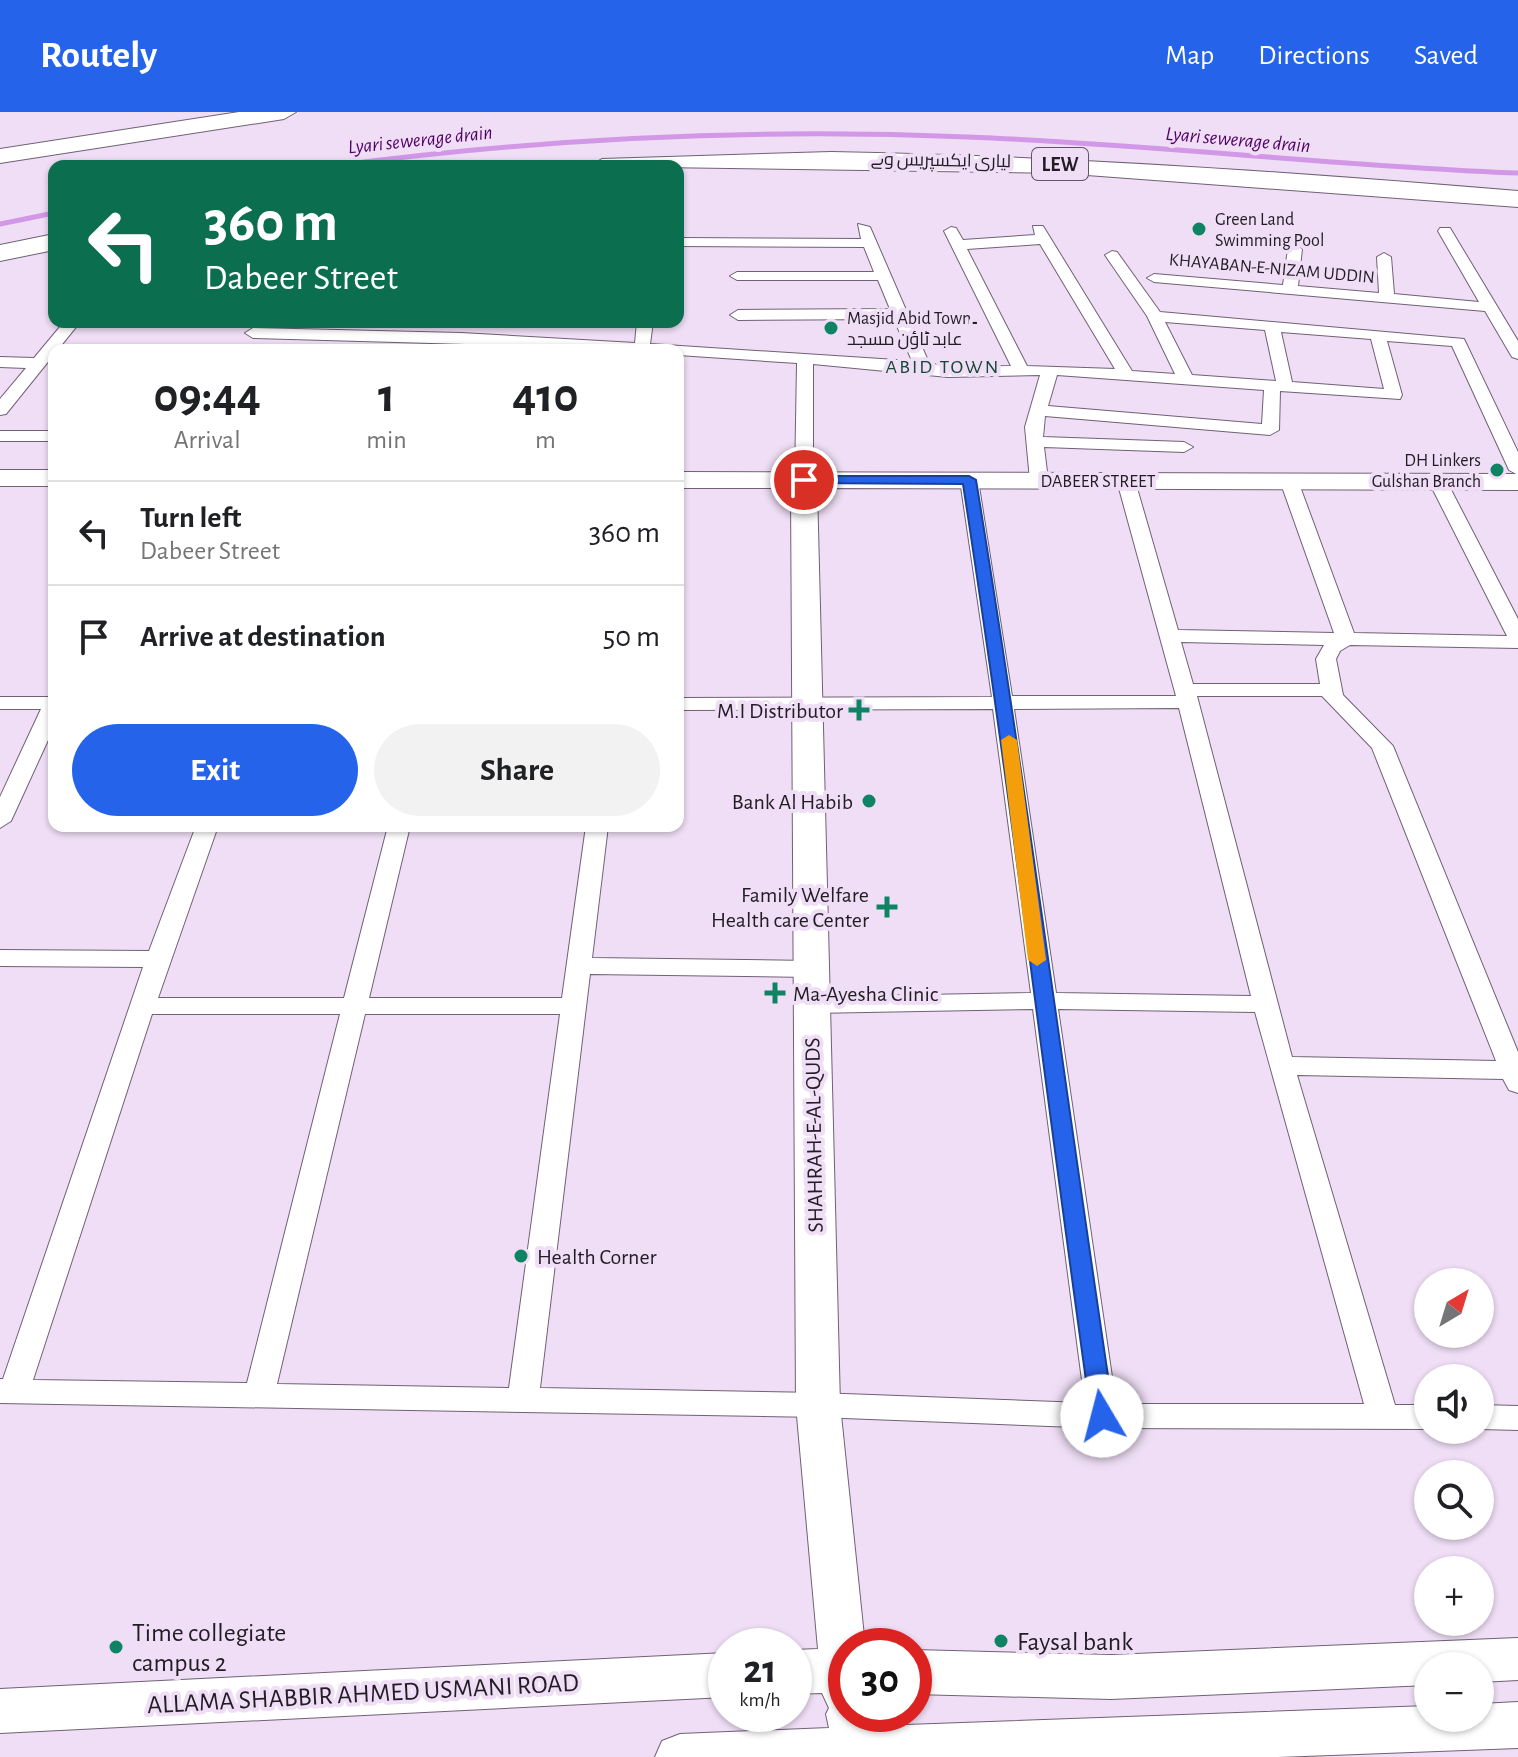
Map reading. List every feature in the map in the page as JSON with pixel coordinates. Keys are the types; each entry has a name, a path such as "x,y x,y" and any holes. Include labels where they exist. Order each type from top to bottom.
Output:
{"highway":[{"path":"0,156 284,112"},
{"name":"لیاری ایکسپریس وے","path":"684,162 763,159 1011,162 1518,199"},
{"path":"0,253 48,243"}],"street":[{"path":"863,227 922,367"},
{"path":"1445,231 1518,354"},
{"path":"1021,370 954,238 1041,234 1127,375"},
{"path":"684,242 870,243"},
{"path":"736,242 738,315"},
{"path":"1290,289 1295,249"},
{"path":"1112,255 1155,316 1186,379"},
{"name":"KHAYABAN-E-NIZAM UDDIN","path":"1384,257 1387,298"},
{"path":"684,346 738,315 884,276"},
{"name":"KHAYABAN-E-NIZAM UDDIN","path":"1154,278 1489,307"},
{"path":"738,315 900,314"},
{"path":"738,315 805,359 922,367 948,372 1050,370 1394,395 1378,335"},
{"path":"1155,316 1458,342 1518,470"},
{"path":"1038,410 1270,430 1278,386 1272,325"},
{"path":"53,344 67,328"},
{"path":"542,342 544,328"},
{"path":"253,333 450,330 575,344"},
{"path":"0,410 48,349"},
{"path":"804,480 805,359"},
{"path":"0,362 36,363"},
{"path":"1039,480 1033,427 1050,370"},
{"path":"0,436 48,436"},
{"path":"1035,442 1184,447"},
{"path":"0,478 48,478"},
{"name":"DABEER STREET","path":"684,480 1518,482"},
{"name":"SHAHRAH-E-AL-QUDS","path":"804,480 818,1405 841,1628"},
{"path":"969,480 1004,701 1042,1001 1102,1416"},
{"path":"1126,481 1186,696 1281,1066 1383,1417"},
{"path":"1289,481 1346,639"},
{"path":"1169,636 1518,640 1438,482"},
{"path":"1281,1066 1516,1075 1382,746 1333,697 1326,659 1332,647 1346,639"},
{"path":"684,704 1004,701 1332,690"},
{"path":"0,703 48,703"},
{"path":"0,821 48,716"},
{"path":"205,832 7,1391 818,1405 1102,1416 1414,1417"},
{"path":"259,1396 398,832"},
{"path":"523,1400 596,832"},
{"path":"0,958 158,959"},
{"path":"578,966 811,987 1042,1001 1265,1004"},
{"path":"142,1006 573,1006"},
{"path":"1494,1417 1518,1418"},
{"path":"932,1672 1111,1677 1518,1659"},
{"name":"ALLAMA SHABBIR AHMED USMANI ROAD","path":"0,1711 708,1676"},
{"path":"932,1711 1518,1725"},
{"path":"680,1757 828,1715"}],"waterway":[{"name":"Lyari sewerage drain","path":"380,160 570,142 809,134 1037,140 1518,173"},
{"name":"Lyari sewerage drain","path":"0,224 48,214"}],"slow traffic":[{"path":"1009,740 1037,960"}],"place":[{"name":"Green Land Swimming Pool","path":"1199,229"},
{"name":"Masjid Abid Town۔ عابد ٹاؤن مسجد","path":"831,328"},
{"name":"DH Linkers Gulshan Branch","path":"1497,470"},
{"name":"M.I Distributor","path":"859,710"},
{"name":"Bank Al Habib","path":"869,801"},
{"name":"Family Welfare Health care Center","path":"887,907"},
{"name":"Ma-Ayesha Clinic","path":"775,993"},
{"name":"Health Corner","path":"521,1256"},
{"name":"Faysal bank","path":"1001,1641"},
{"name":"Time collegiate campus 2","path":"116,1647"}],"district":[{"name":"ABID TOWN","path":"943,366"}],"route":[{"path":"804,480 969,480 1004,701 1042,1001 1102,1416"}]}
